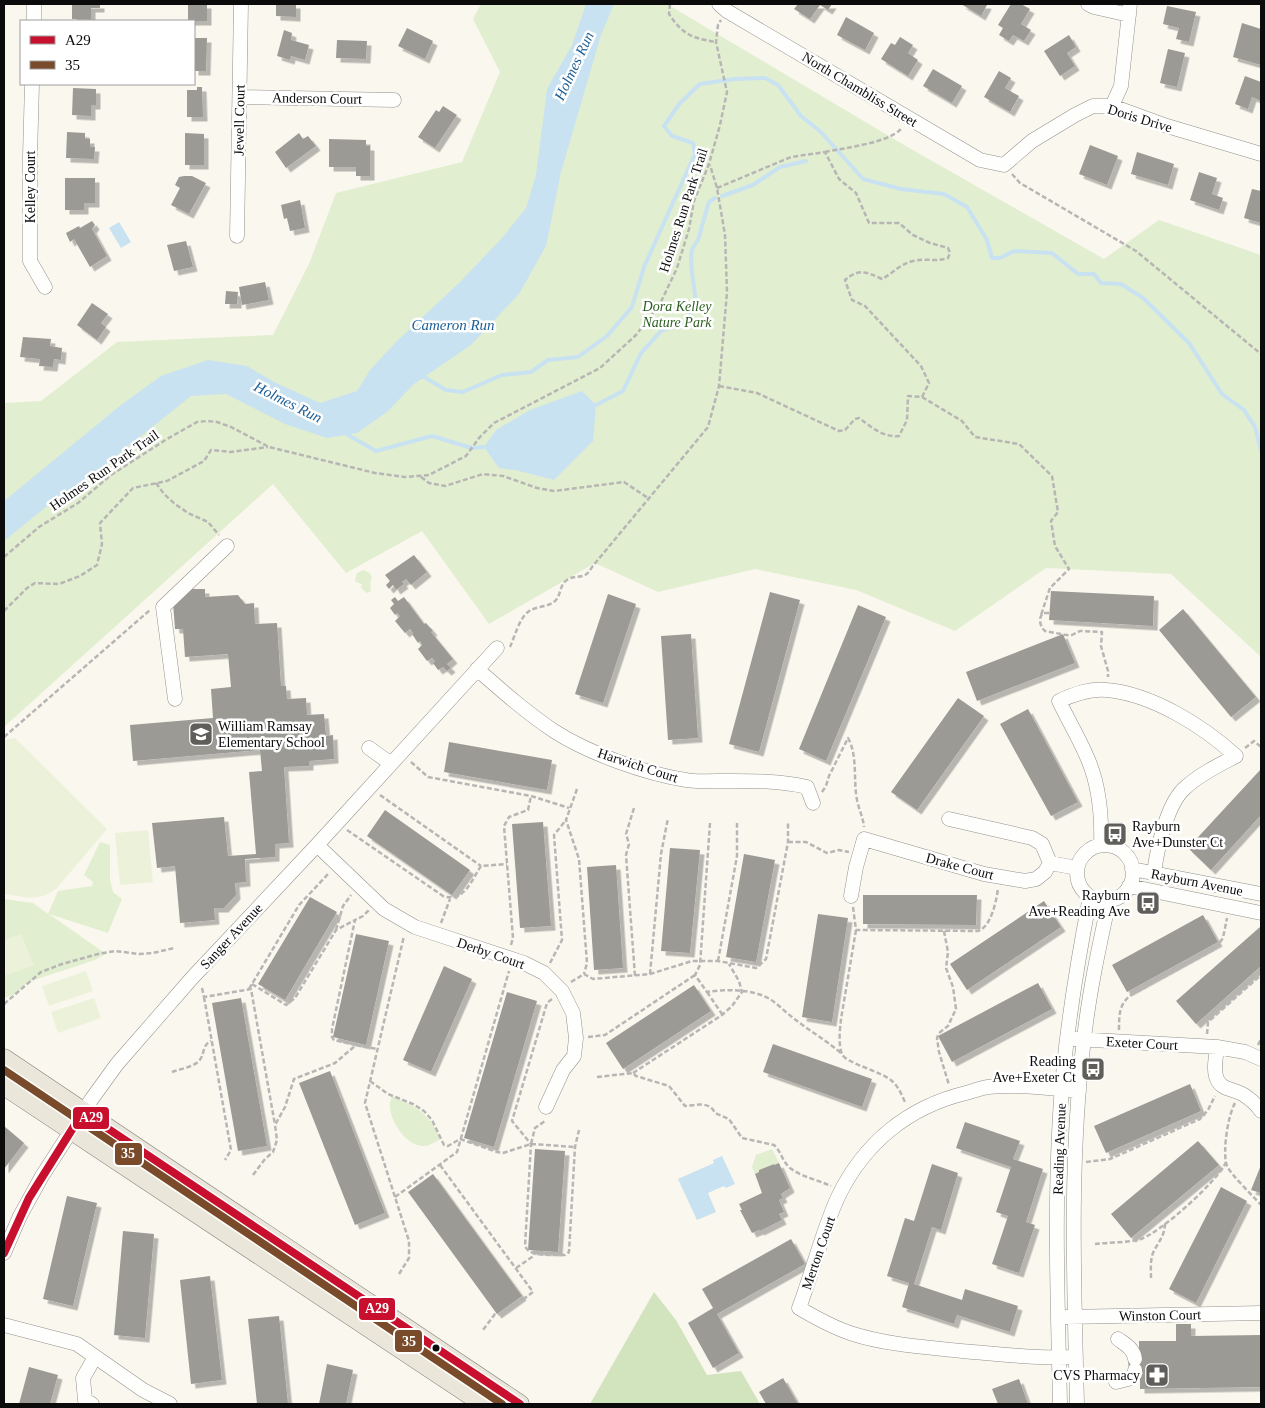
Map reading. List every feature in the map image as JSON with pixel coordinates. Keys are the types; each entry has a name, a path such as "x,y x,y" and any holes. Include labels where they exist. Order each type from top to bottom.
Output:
{"main road":[{"path":"4,1058 520,1404"},
{"path":"4,1086 483,1404"}],"street":[{"path":"34,4 34,20"},
{"name":"Jewell Court","path":"237,236 241,4"},
{"path":"1088,4 1094,7 1129,9 1121,86 1112,106"},
{"name":"North Chambliss Street","path":"723,7 980,160 1004,165"},
{"name":"Kelley Court","path":"32,85 30,261 44,287"},
{"name":"Anderson Court","path":"240,97 394,100"},
{"name":"Doris Drive","path":"1004,165 1032,141 1075,115 1094,106 1112,106 1167,126 1261,154"},
{"path":"175,699 163,607 227,546"},
{"name":"Sanger Avenue","path":"4,1253 20,1216 42,1176 83,1112 117,1064 192,978 497,648"},
{"name":"Harwich Court","path":"477,669 514,701 556,732 610,758 662,775 687,780 786,782 807,787 813,803"},
{"path":"1101,845 1102,820 1098,794 1088,758 1059,701 1074,694 1107,690 1138,697 1176,713 1222,743 1236,756 1210,770 1184,788 1161,832 1154,873"},
{"path":"369,748 390,763"},
{"path":"949,819 1032,838 1042,844 1050,863 1077,868"},
{"path":"851,896 864,839"},
{"name":"Drake Court","path":"864,839 984,874 1025,881 1036,879 1050,863"},
{"name":"Derby Court","path":"321,840 336,864 384,909 411,924 436,934 524,963 544,973 561,990 573,1013 576,1038 574,1056 563,1070 548,1112"},
{"path":"1101,845 1110,845 1118,848 1125,854 1132,869 1130,886 1117,898 1109,901 1100,901 1090,897 1079,886 1077,877 1077,868 1085,853 1101,845"},
{"name":"Rayburn Avenue","path":"1132,869 1261,894"},
{"name":"Rayburn Avenue","path":"1130,886 1261,913"},
{"name":"Reading Avenue","path":"1060,1404 1057,1194 1062,1089 1075,974 1090,897"},
{"name":"Reading Avenue","path":"1077,1404 1075,1162 1079,1090 1084,1039 1096,960 1109,901"},
{"name":"Exeter Court","path":"1067,1038 1212,1047 1245,1052 1261,1060"},
{"path":"1212,1047 1217,1079 1222,1087 1240,1093 1258,1106 1261,1112"},
{"name":"Merton Court","path":"1076,1357 1059,1358 923,1347 882,1341 841,1330 799,1308 825,1229 842,1191 870,1150 886,1133 922,1108 953,1096 987,1087 1021,1086 1079,1090"},
{"name":"Winston Court","path":"1058,1317 1261,1313"},
{"path":"4,1325 77,1344 144,1390 170,1404"},
{"path":"1116,1382 1128,1379 1135,1374 1134,1355 1130,1348 1118,1339"},
{"path":"92,1404 85,1400 83,1378 95,1358"}],"path":[{"path":"670,4 669,14 677,26 696,39 716,42"},
{"name":"Holmes Run Park Trail","path":"4,557 39,527 78,503 111,475 174,434 197,422 217,422 270,447 375,473 405,477 429,475 466,456 479,438 494,423 600,368 636,335 660,304 677,268 689,229 694,201 709,164 727,92 716,42 723,7"},
{"path":"717,188 791,157 866,144 896,134 911,119"},
{"path":"825,152 839,179 856,193 869,223 899,223 913,236 948,248 950,253 948,258 942,260 922,259 901,264 893,273 882,278 866,272 852,273 845,280 852,300 864,306 921,366 929,383 922,396"},
{"path":"497,648 508,650 525,614 556,600 564,582 570,578 582,577 589,573 592,566 708,427 719,386 727,292 725,235 717,188 709,164"},
{"path":"1004,165 1020,183 1136,251 1261,354"},
{"path":"719,386 758,393 839,431 845,430 855,419 859,418 875,430 891,437 899,436 907,420 908,396 922,396 962,420 975,437 1019,444 1052,476 1058,512 1051,521 1055,546 1069,569 1050,588 1041,615 1040,625 1045,631 1066,635 1072,635 1080,631 1102,632 1102,652 1108,671 1107,690"},
{"path":"4,611 27,588 35,584 59,584 80,576 97,565 102,544 100,523 133,488 167,481 204,461 211,450 231,452 270,447"},
{"path":"420,476 429,483 445,486 483,474 503,476 537,488 554,490 624,482 648,498"},
{"path":"156,483 175,504 188,514 208,522 211,526"},
{"path":"4,737 151,610 163,607"},
{"path":"1041,615 1049,613"},
{"path":"826,786 848,738 852,746 854,783 858,803 864,817 864,839"},
{"path":"1236,756 1254,741 1261,747"},
{"path":"405,768 411,762 428,777 531,796 569,808"},
{"path":"385,789 380,794 481,866 507,864"},
{"path":"544,973 562,943 554,835 566,820 577,789"},
{"path":"396,1197 457,1152 510,959 513,938 504,826 509,817 528,810 531,796"},
{"path":"634,808 626,834 629,844 626,855 634,976"},
{"path":"650,974 661,854 668,818"},
{"path":"531,1144 512,1121 546,1003 584,974 587,963 579,860 566,820"},
{"path":"576,1038 604,1034 695,975 699,970 710,823"},
{"path":"718,961 737,856 737,823"},
{"path":"584,974 593,979 634,976 650,974 692,961 718,961 756,968 763,964 766,959 788,842 788,823"},
{"path":"321,840 335,843 347,830 450,899 458,898 462,894 481,866"},
{"path":"788,842 806,842 827,853 839,850 860,854"},
{"path":"204,997 249,989 300,904 336,864"},
{"path":"856,930 983,930 992,913 1000,877"},
{"path":"252,984 286,1005 291,1003 336,930 343,906 359,885"},
{"path":"842,1054 841,1019 856,930 851,896"},
{"path":"436,934 450,899"},
{"path":"336,930 363,916 377,902"},
{"path":"1119,1041 1121,1006 1125,1000 1215,949 1223,938 1230,907"},
{"path":"355,920 332,1029 332,1037 334,1040 356,1046 377,1049"},
{"path":"399,1274 410,1258 409,1241 365,1103 402,941 411,924"},
{"path":"944,931 948,952 946,968 953,988 956,1009 948,1026 939,1033 937,1038 939,1052 953,1096"},
{"path":"4,1004 41,972 62,964 115,951 138,954 174,948"},
{"path":"596,1077 633,1073 722,1015 739,999 742,992 740,981 729,963"},
{"path":"695,975 722,1015"},
{"path":"1212,1047 1208,1022 1261,975"},
{"path":"192,978 202,986 212,1041 230,1150 225,1160"},
{"path":"249,989 251,989 277,1140 273,1152 253,1175"},
{"path":"707,992 720,990 754,993 775,1002 792,1017 822,1037 842,1054 847,1061 883,1073 894,1082 899,1088 911,1114"},
{"path":"172,1072 200,1060 205,1046 212,1041"},
{"path":"275,1125 285,1107 294,1079 335,1063 356,1046"},
{"path":"633,1073 636,1076 669,1086 685,1106 708,1104 715,1113 729,1119 742,1138 774,1145 782,1160 790,1168 803,1176 842,1191"},
{"path":"370,1081 388,1094 413,1104 424,1111 432,1120 444,1145 448,1146 460,1139 503,1153 531,1144 575,1146"},
{"path":"1075,1162 1110,1159 1200,1119 1222,1087"},
{"path":"1240,1093 1232,1107 1227,1130 1226,1162 1230,1171 1261,1205"},
{"path":"548,1112 535,1128 531,1144 525,1246 528,1252 534,1254 565,1255 569,1252 575,1146 579,1130"},
{"path":"1095,1244 1140,1239 1151,1235 1209,1186 1226,1162"},
{"path":"440,1165 533,1292 504,1314 495,1314 483,1330"},
{"path":"1151,1278 1153,1253 1163,1237 1165,1223"},
{"path":"516,1268 534,1254"}],"green space":[{"name":"Dora Kelley Nature Park","path":"481,4 667,4 904,145 1104,259 1159,220 1261,255 1261,655 1171,574 1046,568 955,631 856,590 755,569 658,592 595,563 489,624 422,531 346,573 273,484 4,727 4,403 41,401 117,342 273,335 309,264 336,193 462,162 500,72 473,19"},
{"path":"363,570 370,573 372,578 370,583 371,591 367,593 361,588 362,584 356,582 355,579 357,573"},
{"path":"15,738 107,829 56,889 43,896 31,898 4,894 4,740"},
{"path":"148,830 153,882 120,885 115,833"},
{"path":"100,842 110,845 110,880 113,892 122,899 108,933 49,914 106,954 95,960 28,982 15,994 4,998 4,899 33,903 48,914 58,891 92,886 93,882 84,875"},
{"path":"21,934 34,965 4,976 4,940"},
{"path":"86,971 93,991 49,1006 42,986"},
{"path":"94,998 101,1018 58,1033 51,1012"},
{"path":"392,1096 422,1112 437,1130 441,1139 424,1146 410,1142 400,1132 393,1120 390,1105"},
{"path":"772,1149 779,1163 759,1170 755,1174 752,1167 756,1155"},
{"path":"654,1292 676,1320 707,1375 741,1371 760,1404 590,1404"}],"water":[{"name":"Cameron Run","path":"586,4 614,4 601,35 561,172 546,246 519,294 471,345 414,384 387,412 357,433 327,438 285,424 226,394 191,396 101,468 52,502 4,541 4,501 121,405 161,376 208,360 247,366 274,382 320,403 357,391 370,370 397,341 459,283 502,238 526,208 536,175 547,89 572,45"},
{"path":"119,222 131,242 121,248 109,228"},
{"path":"582,391 596,405 593,441 554,480 499,468 484,447 496,430 530,410"},
{"path":"722,1156 735,1184 726,1188 724,1186 708,1193 716,1212 697,1220 678,1179 714,1163 713,1160"}],"building":[{"path":"72,4 100,4 100,8 91,8 91,19 72,19"},
{"path":"188,4 207,4 207,21 188,20"},
{"path":"276,4 296,4 296,17 276,16"},
{"path":"798,4 832,4 828,10 820,5 810,19 794,9"},
{"path":"961,4 986,4 987,5 981,16"},
{"path":"1011,4 1021,4 1030,9 1021,24 1031,30 1024,41 1013,35 1009,41 999,35 1003,28 998,25"},
{"path":"1167,6 1196,12 1189,42 1176,39 1179,28 1163,24"},
{"path":"846,17 874,33 865,50 837,35"},
{"path":"1242,23 1261,29 1261,65 1233,57"},
{"path":"407,28 433,41 425,59 398,46"},
{"path":"284,30 292,33 291,40 309,45 305,60 291,56 290,60 277,56"},
{"path":"1069,35 1076,47 1067,53 1075,66 1060,76 1044,51"},
{"path":"900,37 913,45 908,53 918,60 908,76 881,59 891,43 895,45"},
{"path":"195,38 207,38 206,71 195,71"},
{"path":"337,40 367,41 366,59 336,58"},
{"path":"1168,49 1185,53 1177,87 1160,83"},
{"path":"933,69 962,86 952,103 923,86"},
{"path":"999,71 1011,78 1005,88 1019,96 1010,112 984,97"},
{"path":"1245,76 1261,82 1261,101 1252,97 1248,109 1235,104"},
{"path":"197,87 202,87 203,117 187,117 187,90 197,90"},
{"path":"73,88 96,89 96,105 91,105 91,116 72,115"},
{"path":"443,106 457,115 435,148 418,137 436,110 439,112"},
{"path":"67,132 85,133 85,139 90,139 90,147 95,147 94,159 66,158"},
{"path":"185,133 204,134 204,165 185,165"},
{"path":"299,133 303,139 308,136 316,146 286,168 275,152"},
{"path":"329,139 366,140 366,146 370,146 370,176 356,176 356,167 329,167"},
{"path":"1090,145 1118,156 1107,185 1079,174"},
{"path":"1137,152 1174,164 1168,185 1131,174"},
{"path":"1199,172 1217,178 1212,194 1223,198 1219,210 1190,200"},
{"path":"192,176 206,183 189,214 171,205 180,188 175,185 179,177"},
{"path":"65,178 95,178 95,203 84,203 84,210 65,210"},
{"path":"1252,189 1261,191 1261,223 1244,218"},
{"path":"300,200 305,228 290,231 287,218 284,219 281,205"},
{"path":"92,221 95,225 92,229 107,256 90,267 74,239 70,242 66,233"},
{"path":"186,241 193,267 174,271 167,245"},
{"path":"265,282 269,300 242,305 239,287"},
{"path":"226,291 238,292 237,304 225,304"},
{"path":"92,303 108,314 101,323 106,327 97,340 77,325"},
{"path":"23,337 51,339 50,346 62,348 61,360 54,359 53,367 39,366 40,359 20,357"},
{"path":"414,555 427,572 411,585 406,579 402,582 404,584 396,590 393,585 389,589 386,585 390,581 385,575"},
{"path":"190,589 205,589 205,597 238,595 245,604 254,603 255,624 277,623 281,686 286,686 287,699 306,698 307,715 324,714 326,736 333,735 334,759 309,761 309,766 284,767 289,843 275,844 275,857 245,859 246,882 235,883 236,895 224,908 214,908 215,920 180,923 175,866 157,868 152,823 224,817 228,856 256,854 249,772 262,771 260,750 133,761 130,725 213,718 211,689 231,687 228,654 185,657 183,629 175,629 173,603"},
{"path":"1051,591 1154,596 1153,626 1049,620"},
{"path":"770,592 800,600 759,752 729,744"},
{"path":"608,594 636,604 603,703 575,694"},
{"path":"395,597 398,601 404,597 424,624 426,623 433,631 431,632 453,659 447,664 451,668 447,671 443,667 438,670 432,658 427,661 418,649 422,645 420,641 418,643 410,629 405,633 395,621 400,616 397,613 395,615 390,608 394,604 391,600"},
{"path":"858,605 886,617 826,761 799,749"},
{"path":"1183,609 1256,697 1231,717 1159,630"},
{"path":"691,634 698,738 668,740 661,636"},
{"path":"1063,634 1075,663 977,701 966,672"},
{"path":"958,698 984,716 917,810 891,792"},
{"path":"1028,709 1078,802 1051,816 1000,724"},
{"path":"449,742 552,760 547,790 444,772"},
{"path":"1261,769 1261,815 1211,870 1188,848"},
{"path":"385,810 470,870 452,895 367,836"},
{"path":"543,822 551,926 520,928 512,824"},
{"path":"670,848 700,850 690,953 661,951"},
{"path":"744,854 775,860 756,962 726,957"},
{"path":"616,865 623,968 594,970 587,867"},
{"path":"863,895 977,895 976,925 863,924"},
{"path":"310,897 337,912 285,1000 258,984"},
{"path":"1044,901 1061,927 967,990 950,964"},
{"path":"818,914 848,918 832,1022 802,1017"},
{"path":"1203,915 1218,942 1127,992 1112,965"},
{"path":"1260,927 1261,966 1196,1024 1176,1001"},
{"path":"356,934 389,941 366,1045 333,1037"},
{"path":"444,966 472,979 431,1072 403,1060"},
{"path":"1038,983 1052,1009 952,1062 938,1036"},
{"path":"694,985 711,1011 623,1069 606,1043"},
{"path":"507,992 537,1001 494,1147 464,1138"},
{"path":"241,998 267,1146 238,1151 212,1003"},
{"path":"773,1044 872,1079 862,1107 763,1072"},
{"path":"330,1071 385,1213 355,1225 299,1083"},
{"path":"1190,1084 1201,1111 1106,1153 1094,1126"},
{"path":"965,1122 1020,1141 1013,1159 1043,1169 1026,1222 1035,1225 1019,1273 992,1264 1008,1216 996,1212 1011,1167 956,1148"},
{"path":"4,1126 24,1143 4,1169"},
{"path":"1198,1141 1219,1165 1131,1238 1111,1214"},
{"path":"535,1149 565,1151 558,1252 528,1250"},
{"path":"779,1163 790,1188 781,1194 783,1198 779,1200 784,1212 779,1214 782,1220 752,1233 740,1210 742,1210 739,1204 762,1193 755,1174 759,1170"},
{"path":"932,1164 958,1173 941,1230 932,1227 914,1284 962,1300 965,1289 1018,1306 1010,1332 957,1315 954,1324 902,1307 909,1283 887,1276 905,1218 914,1221"},
{"path":"1261,1165 1261,1193 1251,1190"},
{"path":"433,1174 522,1296 497,1314 408,1192"},
{"path":"1221,1187 1247,1201 1196,1303 1169,1289"},
{"path":"67,1196 97,1203 73,1306 43,1299"},
{"path":"123,1231 154,1234 145,1338 114,1335"},
{"path":"791,1239 805,1264 717,1314 739,1353 713,1368 688,1323 713,1308 702,1289"},
{"path":"210,1276 222,1380 191,1384 180,1280"},
{"path":"279,1316 288,1404 257,1404 248,1319"},
{"path":"1176,1324 1191,1324 1191,1336 1261,1335 1261,1387 1140,1389 1140,1370 1129,1370 1128,1359 1139,1358 1139,1341 1176,1341"},
{"path":"327,1364 353,1370 346,1404 319,1404"},
{"path":"29,1367 58,1375 50,1404 19,1404"},
{"path":"783,1378 798,1404 766,1404 759,1392"},
{"path":"1019,1379 1028,1404 998,1404 992,1389"}],"waterway":[{"path":"420,377 424,377 446,390 463,392 502,375 531,372 548,360 578,357 607,336 632,307 644,267 695,154 693,143 672,136 664,126 680,103 700,84 735,79 765,78 778,85 801,116 821,132 863,179 901,189 944,194 967,207 987,240 992,258 1000,258 1014,251 1052,253 1078,274 1094,274 1101,283 1121,284 1143,298 1189,343 1222,394 1244,410 1255,427 1261,451"},
{"path":"722,196 753,185 780,167 806,161"},
{"path":"596,405 623,391 641,353 662,330 688,323 695,296 691,267 692,250 698,240 709,202 715,198"},
{"path":"343,432 376,451 432,436 472,448 484,447"}],"transit line":[{"name":"35","path":"4,1070 502,1404"},
{"name":"A29","path":"4,1253 29,1198 83,1112 520,1404"}],"place":[{"name":"William Ramsay Elementary School","path":"201,734"},
{"name":"Rayburn Ave+Dunster Ct","path":"1115,834"},
{"name":"Rayburn Ave+Reading Ave","path":"1148,903"},
{"name":"Reading Ave+Exeter Ct","path":"1093,1069"},
{"name":"CVS Pharmacy","path":"1157,1375"}],"water label":[{"name":"Holmes Run","path":"574,66"},
{"name":"Holmes Run","path":"288,402"}]}
